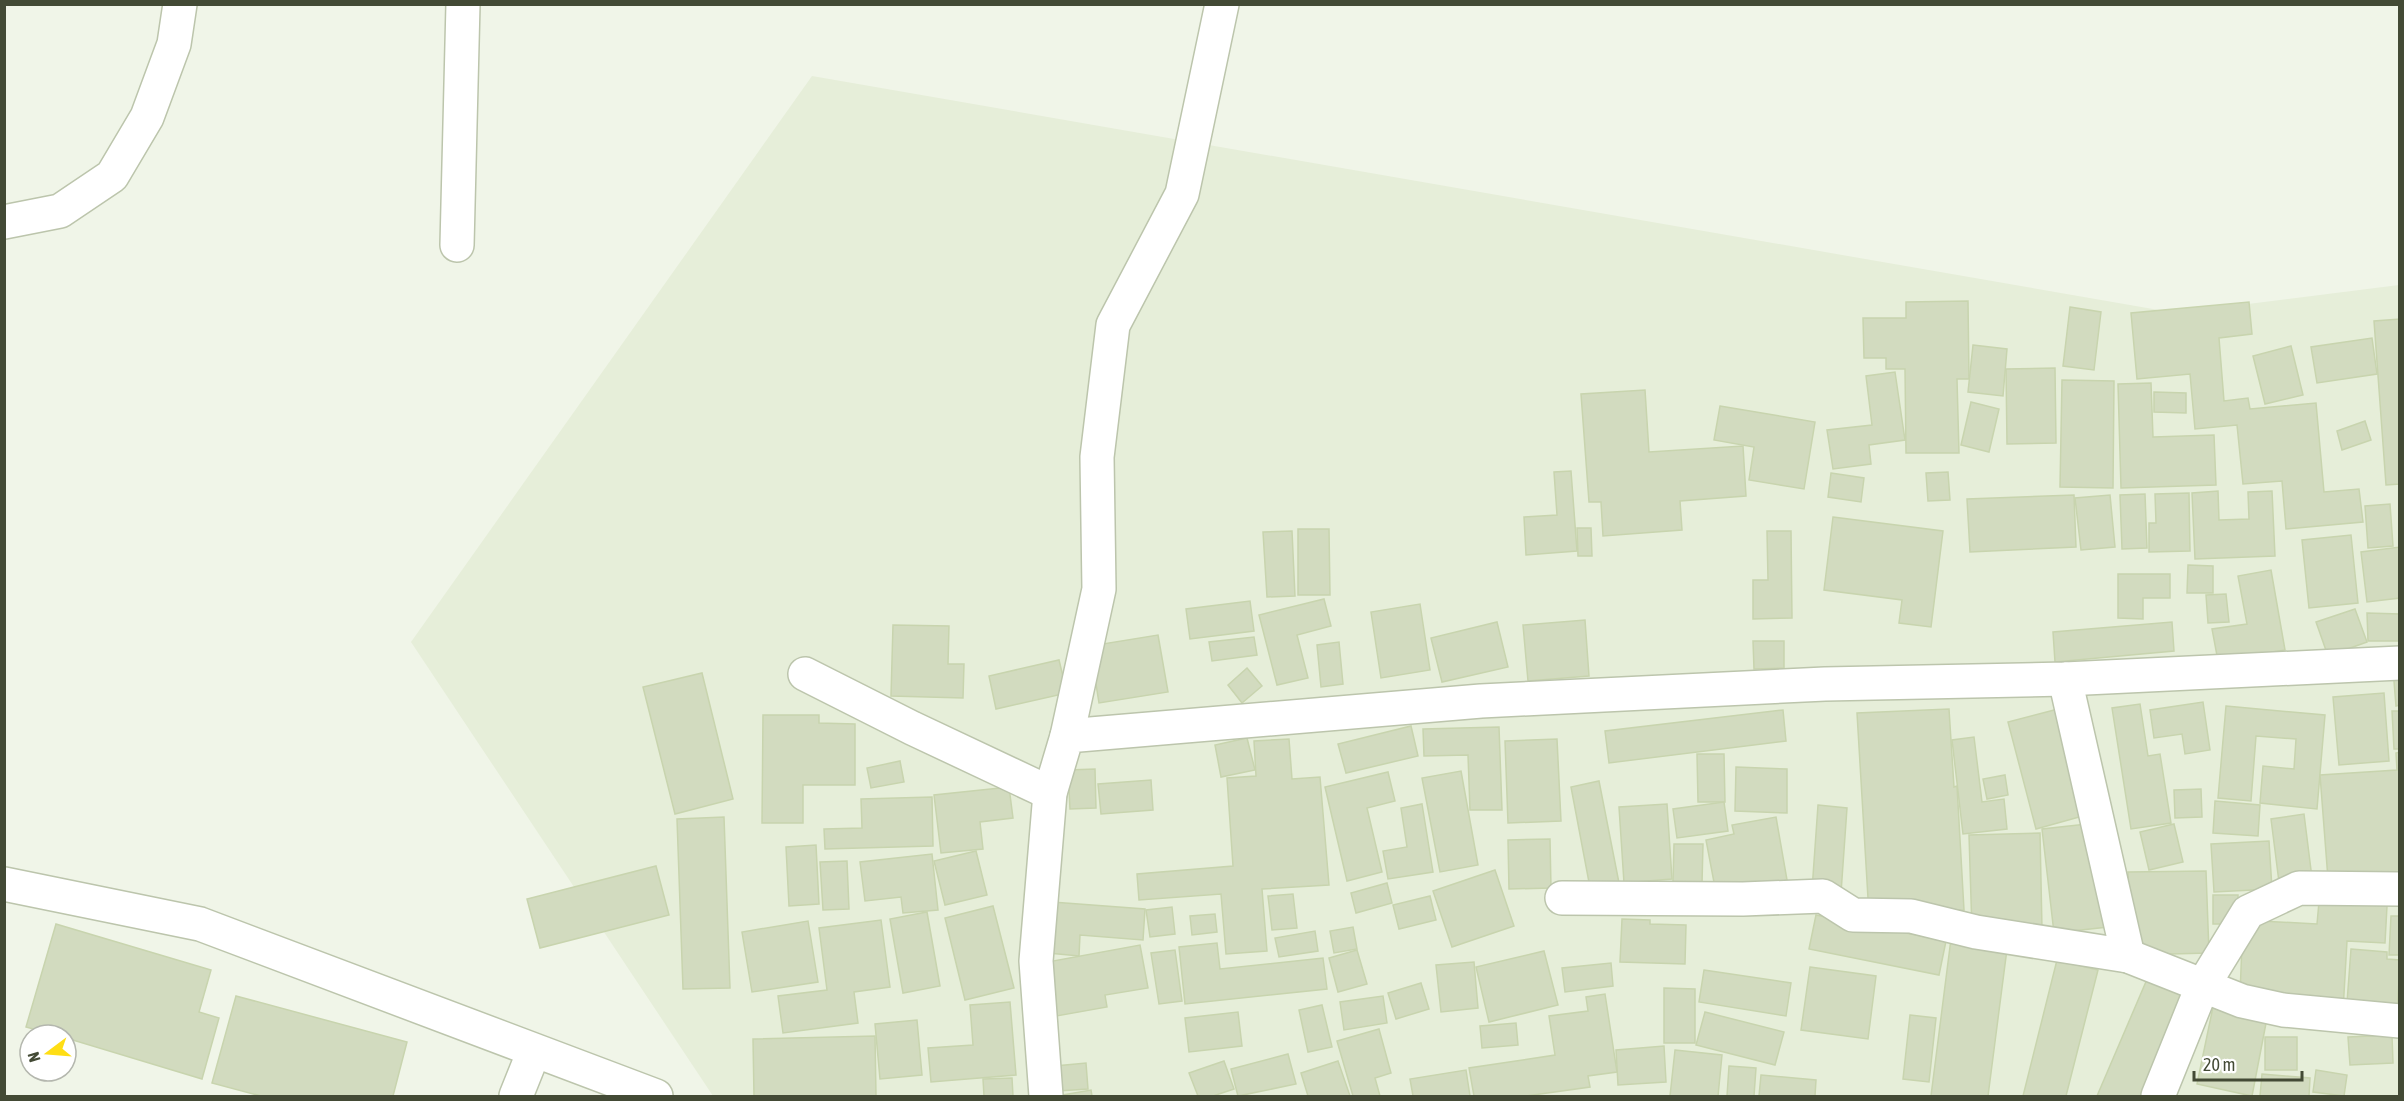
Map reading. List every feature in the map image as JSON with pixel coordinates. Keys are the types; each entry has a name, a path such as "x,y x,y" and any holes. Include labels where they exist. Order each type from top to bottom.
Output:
{"street":[{"path":"4,222 60,211 112,176 147,117 174,44 180,4"},
{"path":"457,245 463,4"},
{"path":"1046,1096 1036,961 1050,793 1067,736 1098,589 1097,457 1113,325 1182,194 1222,4"},
{"path":"1067,736 1481,701 1825,684 2065,679 2400,663"},
{"path":"805,674 912,728 1050,793"},
{"path":"2065,679 2128,956"},
{"path":"4,884 200,924 656,1096"},
{"path":"2157,1096 2202,987 2248,912 2299,888 2400,889"},
{"path":"1562,898 1823,897 1853,915 1911,916 1976,932 2128,956 2242,1001 2283,1010 2400,1021"},
{"path":"516,1096 534,1051"}],"shaded area":[{"path":"812,76 2176,313 2399,285 2399,1096 713,1096 411,642"}],"building":[{"path":"1968,301 1969,379 1957,379 1959,453 1906,453 1905,369 1886,369 1886,358 1864,358 1863,318 1906,318 1906,302"},
{"path":"2249,302 2252,334 2219,338 2224,401 2248,398 2250,409 2316,403 2324,492 2359,489 2363,522 2286,529 2282,481 2243,484 2237,425 2195,429 2190,374 2137,379 2131,313"},
{"path":"2070,307 2101,312 2094,370 2063,366"},
{"path":"2400,319 2400,484 2386,485 2374,321"},
{"path":"2372,338 2377,374 2317,383 2311,347"},
{"path":"1973,345 2007,349 2003,396 1968,392"},
{"path":"2291,346 2303,395 2265,404 2253,356"},
{"path":"2055,368 2056,443 2007,444 2006,369"},
{"path":"1895,372 1905,440 1869,445 1871,464 1833,469 1827,430 1872,425 1866,376"},
{"path":"2062,380 2114,381 2113,488 2060,487"},
{"path":"2151,383 2153,437 2214,435 2216,485 2121,488 2118,384"},
{"path":"1645,390 1649,452 1743,446 1746,496 1680,501 1682,530 1603,536 1601,502 1589,502 1581,394"},
{"path":"2154,392 2186,393 2186,413 2154,412"},
{"path":"1971,402 1999,409 1989,452 1961,445"},
{"path":"1720,406 1815,422 1804,489 1749,480 1754,447 1714,440"},
{"path":"2365,421 2371,440 2342,450 2337,431"},
{"path":"1571,471 1577,551 1526,555 1524,517 1557,515 1554,472"},
{"path":"1948,472 1950,500 1928,501 1926,473"},
{"path":"1831,473 1864,478 1861,502 1828,497"},
{"path":"2218,491 2219,520 2249,519 2248,492 2272,491 2275,556 2195,559 2192,493"},
{"path":"2189,493 2190,551 2149,552 2149,523 2156,523 2155,494"},
{"path":"2145,494 2147,548 2122,549 2120,495"},
{"path":"2074,495 2076,547 1970,552 1967,499"},
{"path":"2110,495 2115,547 2081,550 2075,498"},
{"path":"2390,504 2393,546 2368,548 2365,506"},
{"path":"1833,517 1943,531 1931,627 1899,623 1902,600 1824,590"},
{"path":"1577,528 1591,528 1592,556 1578,556"},
{"path":"1298,529 1329,529 1330,595 1298,595"},
{"path":"1292,531 1295,596 1267,597 1263,532"},
{"path":"1767,531 1791,531 1792,618 1753,619 1753,580 1768,580"},
{"path":"2351,535 2358,603 2309,608 2302,540"},
{"path":"2400,547 2400,598 2367,602 2361,552"},
{"path":"2188,565 2213,566 2213,593 2187,593"},
{"path":"2271,570 2285,650 2218,661 2212,629 2247,624 2238,576"},
{"path":"2118,574 2170,574 2170,598 2143,598 2143,619 2118,618"},
{"path":"2226,594 2229,622 2208,623 2206,595"},
{"path":"1324,599 1331,626 1297,635 1308,678 1277,685 1259,615"},
{"path":"1250,601 1254,631 1190,639 1186,609"},
{"path":"1420,604 1430,670 1381,678 1371,612"},
{"path":"2355,609 2367,642 2328,656 2316,622"},
{"path":"2367,613 2400,614 2400,641 2368,641"},
{"path":"1585,620 1589,676 1528,681 1523,625"},
{"path":"1497,622 1508,667 1442,682 1431,638"},
{"path":"2172,622 2174,651 2055,662 2053,632"},
{"path":"893,625 949,626 948,664 964,664 963,698 891,696"},
{"path":"1158,635 1168,692 1099,703 1090,646"},
{"path":"1254,637 1257,655 1212,661 1209,642"},
{"path":"1753,641 1784,641 1784,668 1754,669"},
{"path":"1339,642 1343,684 1321,687 1317,645"},
{"path":"1059,660 1067,693 996,709 989,676"},
{"path":"1247,668 1262,686 1242,703 1228,685"},
{"path":"2400,668 2400,705 2396,706 2393,669"},
{"path":"702,673 733,799 675,814 643,687"},
{"path":"2384,693 2389,761 2339,765 2333,697"},
{"path":"2203,702 2210,750 2185,754 2182,734 2154,738 2150,710"},
{"path":"2140,704 2148,756 2160,754 2171,823 2131,829 2112,708"},
{"path":"2226,706 2325,715 2317,809 2260,803 2263,766 2294,769 2296,739 2256,736 2251,801 2218,798"},
{"path":"2062,708 2090,814 2036,829 2008,722"},
{"path":"1949,709 1954,787 1957,786 1964,910 1869,915 1857,713"},
{"path":"1783,710 1786,741 1609,763 1605,731"},
{"path":"2392,711 2400,711 2400,749 2394,749"},
{"path":"763,715 819,715 819,723 855,724 855,785 803,785 803,823 762,823"},
{"path":"1411,726 1418,756 1346,773 1338,744"},
{"path":"1499,727 1502,810 1470,810 1468,755 1424,756 1423,729"},
{"path":"1974,737 1982,802 2004,799 2007,829 1963,834 1952,740"},
{"path":"1247,738 1255,770 1221,777 1215,745"},
{"path":"1289,739 1292,779 1320,777 1329,885 1262,889 1267,951 1226,954 1221,894 1139,900 1137,874 1233,866 1227,778 1256,776 1254,741"},
{"path":"1557,739 1561,821 1508,823 1505,741"},
{"path":"2400,752 2400,873 2328,879 2320,775 2397,770 2396,753"},
{"path":"1697,754 1724,754 1725,802 1698,802"},
{"path":"900,761 904,782 871,788 867,768"},
{"path":"1736,767 1787,769 1787,813 1735,811"},
{"path":"1095,769 1096,808 1070,809 1068,770"},
{"path":"1461,771 1478,865 1440,872 1422,778"},
{"path":"1388,772 1395,801 1367,808 1382,872 1347,881 1325,787"},
{"path":"2005,775 2008,795 1987,799 1983,779"},
{"path":"1151,780 1153,810 1101,814 1098,784"},
{"path":"1599,781 1620,888 1591,893 1571,787"},
{"path":"1009,787 1013,818 980,822 983,849 941,853 934,795"},
{"path":"2201,789 2202,817 2175,818 2174,790"},
{"path":"932,797 933,846 825,849 824,829 862,828 861,799"},
{"path":"2215,801 2260,805 2258,836 2213,833"},
{"path":"1724,802 1728,831 1677,838 1673,809"},
{"path":"1422,804 1433,872 1388,879 1383,851 1407,847 1401,808"},
{"path":"1667,804 1672,879 1624,883 1619,807"},
{"path":"1818,805 1847,808 1841,893 1812,890"},
{"path":"2304,814 2313,886 2280,890 2271,819"},
{"path":"724,817 730,988 683,989 677,819"},
{"path":"1776,817 1787,880 1716,893 1706,840 1734,834 1732,825"},
{"path":"2096,823 2108,927 2054,933 2042,829"},
{"path":"2174,824 2183,862 2149,870 2140,832"},
{"path":"2040,833 2042,929 1972,931 1969,835"},
{"path":"1550,839 1551,888 1509,889 1508,840"},
{"path":"2269,841 2272,889 2214,892 2211,844"},
{"path":"1674,844 1703,844 1702,884 1673,883"},
{"path":"816,845 819,904 789,906 786,847"},
{"path":"976,851 987,895 945,905 934,861"},
{"path":"932,854 938,910 903,913 901,897 865,901 860,862"},
{"path":"847,861 849,909 823,910 820,862"},
{"path":"656,866 669,915 540,948 527,899"},
{"path":"1495,870 1514,926 1452,947 1433,891"},
{"path":"2206,871 2209,953 2130,955 2128,872"},
{"path":"1387,883 1392,903 1356,913 1351,893"},
{"path":"1293,894 1297,928 1272,930 1268,896"},
{"path":"2213,895 2238,895 2238,924 2213,924"},
{"path":"1430,896 1436,920 1399,929 1393,905"},
{"path":"1052,902 1145,909 1143,940 1080,935 1079,956 1048,953"},
{"path":"2319,902 2387,906 2385,943 2347,941 2343,1011 2240,994 2243,920 2317,924"},
{"path":"993,906 1014,988 965,1000 945,918"},
{"path":"1172,907 1175,934 1150,937 1146,910"},
{"path":"927,912 940,986 903,993 890,919"},
{"path":"1215,914 1217,932 1192,935 1190,916"},
{"path":"1816,915 1946,941 1939,975 1809,949"},
{"path":"2391,916 2400,916 2400,955 2389,955"},
{"path":"1622,919 1650,920 1650,924 1686,925 1685,964 1620,962"},
{"path":"881,920 890,987 854,992 858,1023 783,1033 778,996 827,990 819,928"},
{"path":"808,921 818,982 752,992 742,932"},
{"path":"56,924 211,970 199,1012 219,1018 202,1079 78,1042 78,1023 27,1023"},
{"path":"1353,927 1357,949 1334,953 1330,931"},
{"path":"1315,931 1318,951 1279,957 1275,938"},
{"path":"1951,939 2007,949 1988,1096 1931,1096"},
{"path":"1217,943 1220,969 1323,958 1327,989 1185,1004 1179,947"},
{"path":"1140,945 1148,988 1105,995 1107,1007 1051,1017 1042,963"},
{"path":"2351,949 2387,952 2387,959 2400,960 2397,1020 2346,1016"},
{"path":"1175,950 1182,1001 1159,1004 1151,953"},
{"path":"1357,950 1367,984 1338,992 1329,958"},
{"path":"1544,951 1558,1005 1489,1022 1476,967"},
{"path":"2057,960 2098,970 2066,1096 2023,1096"},
{"path":"1474,962 1478,1008 1441,1012 1436,965"},
{"path":"1611,963 1613,986 1565,992 1562,968"},
{"path":"1810,967 1876,976 1868,1039 1801,1030"},
{"path":"1704,970 1791,983 1786,1016 1699,1002"},
{"path":"2148,977 2193,996 2151,1096 2097,1096"},
{"path":"1421,983 1429,1009 1396,1019 1388,993"},
{"path":"1664,988 1695,989 1695,1043 1664,1043"},
{"path":"1605,994 1617,1072 1588,1076 1590,1087 1526,1096 1474,1096 1469,1068 1555,1055 1549,1016 1588,1011 1586,997"},
{"path":"236,996 407,1042 393,1096 261,1096 212,1083"},
{"path":"1383,996 1387,1023 1344,1030 1340,1002"},
{"path":"1010,1002 1016,1075 931,1082 928,1048 973,1045 970,1005"},
{"path":"1322,1005 1332,1047 1308,1052 1299,1010"},
{"path":"2213,1007 2267,1018 2252,1096 2197,1084"},
{"path":"1238,1012 1242,1046 1189,1052 1185,1018"},
{"path":"1705,1012 1784,1032 1775,1065 1696,1045"},
{"path":"1910,1015 1936,1018 1929,1082 1903,1079"},
{"path":"917,1020 922,1075 880,1079 875,1024"},
{"path":"1516,1023 1518,1045 1482,1048 1480,1026"},
{"path":"1379,1029 1391,1073 1375,1078 1380,1096 1353,1096 1337,1041"},
{"path":"2392,1035 2393,1063 2350,1065 2348,1037"},
{"path":"875,1036 876,1096 754,1096 753,1039"},
{"path":"2265,1037 2297,1037 2297,1070 2265,1070"},
{"path":"1664,1046 1666,1082 1618,1085 1616,1050"},
{"path":"1675,1050 1722,1055 1718,1096 1670,1096"},
{"path":"1288,1054 1296,1084 1238,1096 1231,1069"},
{"path":"1224,1061 1234,1089 1213,1096 1198,1096 1189,1073"},
{"path":"1338,1061 1350,1096 1308,1096 1301,1073"},
{"path":"1086,1063 1088,1089 1058,1091 1055,1066"},
{"path":"1729,1066 1756,1068 1754,1096 1727,1096"},
{"path":"1466,1070 1470,1096 1413,1096 1410,1079"},
{"path":"2316,1070 2347,1075 2344,1096 2313,1092"},
{"path":"2262,1074 2310,1078 2309,1096 2260,1096"},
{"path":"1761,1075 1816,1080 1815,1096 1759,1096"},
{"path":"1012,1078 1013,1096 984,1096 983,1079"},
{"path":"1091,1090 1092,1096 1063,1096 1063,1095"}]}
